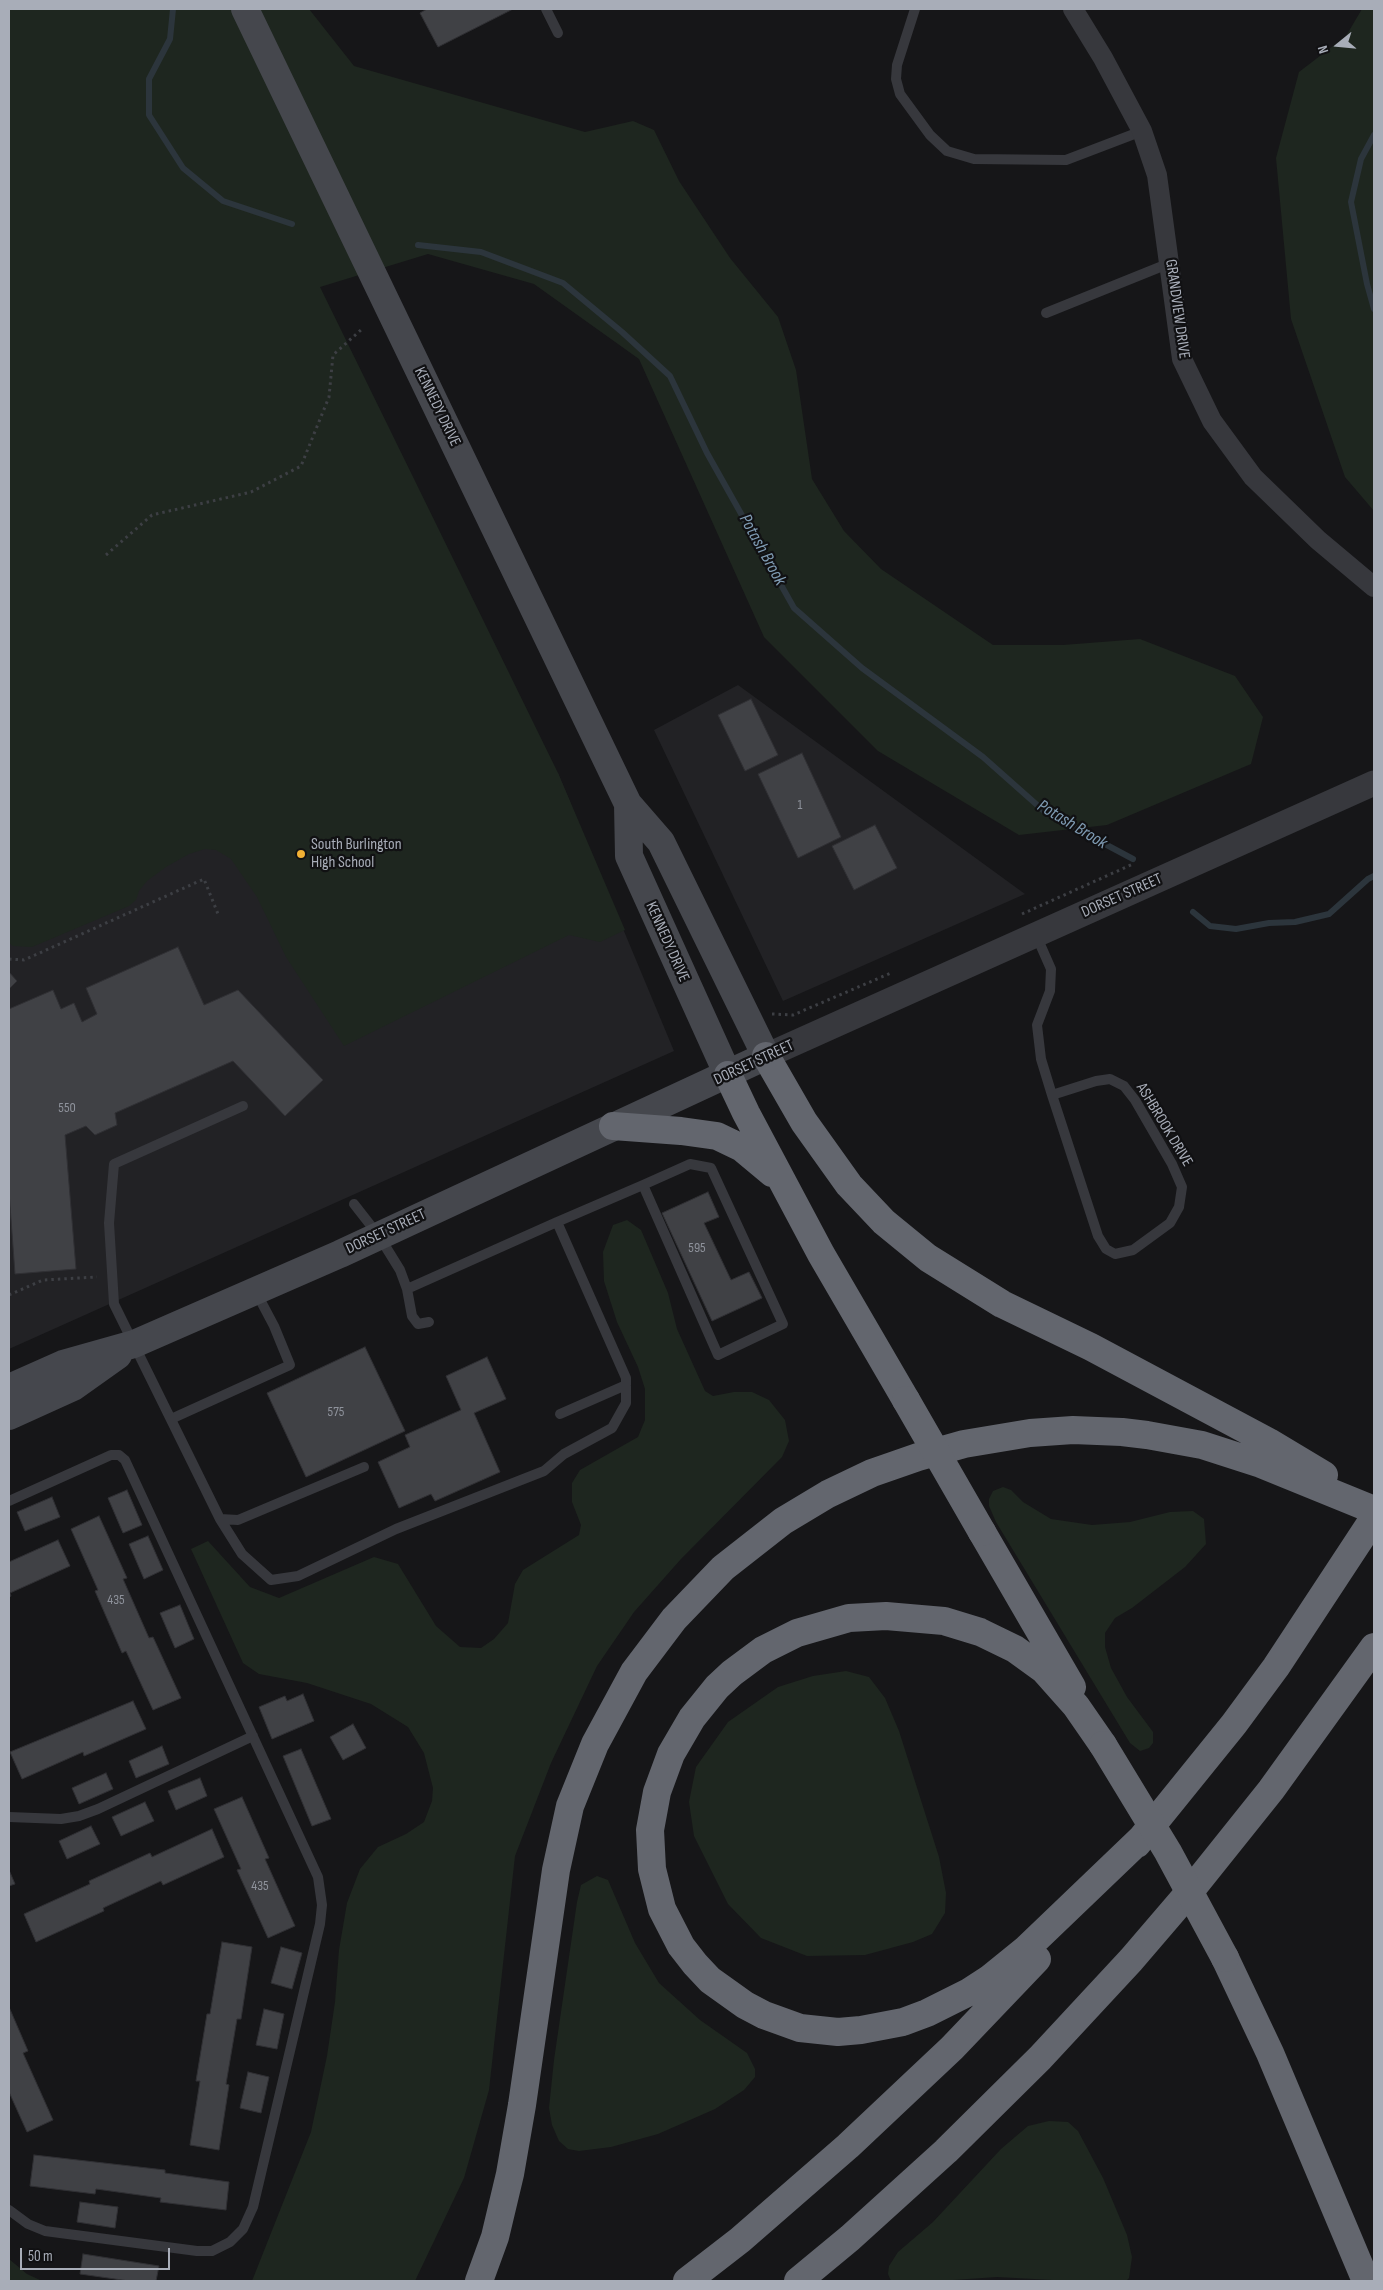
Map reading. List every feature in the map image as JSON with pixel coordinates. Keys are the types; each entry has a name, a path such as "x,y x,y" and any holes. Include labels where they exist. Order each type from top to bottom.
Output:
{"highway":[{"path":"766,1056 808,1128 849,1185 884,1222 928,1258 1002,1304 1091,1348 1268,1442 1374,1506"},
{"path":"728,1075 787,1191 1056,1658 1103,1745 1168,1852 1225,1958 1270,2053 1366,2281"},
{"path":"614,1126 707,1134 731,1142 763,1164 787,1191"},
{"path":"479,2281 495,2237 510,2174 556,1870 570,1806 594,1744 634,1672 670,1624 723,1568 761,1537 797,1512 828,1494 872,1473 964,1444 1030,1433 1074,1430 1122,1432 1147,1434 1202,1445 1261,1464 1374,1510"},
{"path":"687,2281 795,2193 939,2060 1050,1944 1146,1834 1239,1717 1276,1667 1338,1576 1374,1518"},
{"path":"1103,1745 1076,1706 1044,1670 1015,1649 980,1632 944,1621 886,1616 849,1618 797,1633 763,1650 732,1673 717,1687 692,1718 671,1754 657,1792 650,1830 652,1869 662,1909 681,1946 695,1964 710,1980 745,2006 800,2028 838,2032 860,2030 903,2022 926,2013 989,1980 1026,1949 1146,1834"},
{"path":"798,2281 850,2238 946,2151 1040,2058 1112,1980 1191,1890 1244,1825 1374,1647"}],"main road":[{"name":"KENNEDY DRIVE","path":"245,9 628,804 661,842 766,1056"},
{"name":"KENNEDY DRIVE","path":"628,804 629,856 728,1075"},
{"name":"DORSET STREET","path":"9,1388 63,1364 134,1344 255,1291 379,1236 766,1056"},
{"name":"DORSET STREET","path":"9,1416 73,1387 134,1344"}],"street":[{"name":"GRANDVIEW DRIVE","path":"1073,9 1103,58 1142,131 1157,174 1182,359 1212,421 1254,477 1318,540 1374,587"},
{"name":"DORSET STREET","path":"766,1056 1374,783"}],"lane":[{"path":"546,9 558,33"},
{"path":"915,9 897,65 896,79 900,94 930,136 947,151 974,159 1066,160 1142,131"},
{"path":"1046,313 1170,263"},
{"name":"ASHBROOK DRIVE","path":"1036,934 1051,969 1050,991 1037,1025 1041,1059 1052,1095 1098,1236 1106,1249 1115,1254 1133,1250 1170,1223 1179,1207 1182,1187 1172,1164 1124,1086 1110,1079 1096,1081 1052,1095"},
{"path":"243,1106 114,1164 109,1223 114,1304 220,1519 242,1554 271,1580 298,1576 396,1529 544,1470 564,1454 612,1428 626,1403 626,1378 557,1222"},
{"path":"407,1289 690,1164 711,1168 783,1324 718,1355 643,1185"},
{"path":"354,1204 379,1236 400,1270 407,1289 412,1316 418,1324 430,1322"},
{"path":"171,1419 290,1365 274,1326 255,1291"},
{"path":"560,1414 626,1385"},
{"path":"9,1501 111,1455 118,1455 125,1460 318,1877 322,1905 320,1924 253,2207 243,2229 230,2242 212,2251 197,2251 45,2231 28,2224 9,2210"},
{"path":"220,1519 238,1520 364,1467"},
{"path":"9,1817 61,1818 79,1816 98,1809 254,1736"}],"path":[{"path":"106,555 152,515 251,492 301,466 329,397 333,355 362,329"},
{"path":"9,959 24,960 204,878 218,914"},
{"path":"9,1295 43,1280 104,1277"}],"shaded area":[{"path":"9,9 309,9 354,66 585,132 633,121 654,130 679,181 730,258 778,317 796,370 812,479 844,531 881,569 993,645 1063,645 1140,639 1235,676 1263,717 1251,764 1107,825 1019,835 878,751 764,637 639,359 534,284 428,254 320,287 558,773 625,930 600,942 569,935 344,1046 286,957 257,897 231,859 216,850 205,849 189,854 166,867 147,881 139,891 136,900 129,906 32,947 13,946 9,943"},
{"path":"1362,9 1374,9 1374,511 1345,477 1291,319 1276,158 1299,72 1346,36"},
{"name":"South Burlington High School","path":"9,387 558,773 674,1051 9,1349"},
{"path":"738,685 1025,894 783,1001 654,730"},
{"path":"627,1220 641,1230 668,1293 677,1329 705,1391 713,1396 734,1392 752,1392 769,1400 785,1420 789,1441 782,1457 681,1559 634,1612 597,1666 551,1763 515,1856 489,2090 464,2178 415,2281 252,2281 311,2132 327,2056 335,2002 339,1950 347,1903 360,1869 378,1847 406,1834 424,1822 432,1801 433,1788 424,1753 408,1727 371,1704 307,1683 259,1674 243,1663 191,1549 208,1541 250,1587 279,1598 374,1557 398,1564 436,1626 460,1647 481,1648 494,1639 508,1623 515,1584 523,1570 579,1535 581,1525 572,1502 572,1483 580,1470 638,1437 645,1420 645,1389 638,1367 617,1322 604,1281 603,1252 613,1225"},
{"path":"1003,1487 1011,1490 1023,1502 1051,1519 1092,1525 1130,1522 1170,1512 1193,1511 1204,1519 1206,1544 1185,1567 1132,1608 1115,1618 1105,1633 1105,1647 1111,1668 1127,1697 1153,1732 1153,1743 1149,1748 1140,1751 1130,1743 996,1522 989,1506 989,1499 993,1491"},
{"path":"846,1671 869,1677 885,1698 899,1731 939,1857 946,1893 945,1913 932,1934 913,1942 865,1955 807,1956 761,1938 728,1904 694,1836 689,1802 696,1767 728,1722 778,1687 813,1676"},
{"path":"597,1876 608,1880 635,1943 659,1983 700,2020 747,2053 755,2069 755,2077 744,2090 715,2109 658,2134 611,2147 579,2151 568,2149 559,2141 552,2125 549,2108 554,2060 577,1902 581,1885"},
{"path":"1049,2121 1068,2122 1078,2131 1103,2178 1127,2235 1132,2257 1129,2278 1126,2281 1071,2281 997,2277 939,2281 891,2281 888,2274 889,2266 898,2252 933,2222 1001,2149 1028,2126"},
{"path":"9,2259 27,2274 42,2281 9,2281"}],"building":[{"path":"427,9 513,9 438,47 420,13"},
{"path":"751,699 778,755 745,771 718,715"},
{"path":"802,753 841,837 798,858 758,774"},
{"path":"875,825 897,868 854,890 832,846"},
{"path":"178,947 204,1005 238,990 323,1080 285,1116 233,1061 115,1113 117,1125 95,1135 86,1126 65,1135 76,1269 15,1274 9,1192 9,1009 53,990 61,1009 74,1003 82,1022 97,1014 86,988"},
{"path":"9,972 17,981 9,989"},
{"path":"708,1192 719,1217 704,1223 731,1280 749,1272 762,1298 712,1321 662,1213"},
{"path":"365,1347 405,1431 306,1477 267,1393"},
{"path":"487,1357 506,1399 474,1413 500,1472 435,1501 431,1494 399,1508 378,1462 410,1447 405,1435 461,1410 446,1376"},
{"path":"127,1490 142,1525 123,1533 108,1498"},
{"path":"52,1497 60,1517 25,1531 17,1512"},
{"path":"99,1516 127,1578 123,1579 149,1638 153,1637 181,1698 153,1710 126,1651 122,1653 95,1591 98,1590 71,1529"},
{"path":"148,1536 163,1570 144,1579 129,1544"},
{"path":"58,1540 70,1566 10,1593 11,1596 9,1597 9,1562"},
{"path":"180,1605 194,1639 175,1648 160,1613"},
{"path":"303,1694 314,1721 272,1739 259,1707 285,1696 287,1701"},
{"path":"133,1701 146,1729 84,1756 83,1752 22,1779 10,1752"},
{"path":"353,1724 366,1748 343,1760 330,1737"},
{"path":"162,1746 169,1764 136,1778 129,1761"},
{"path":"301,1749 331,1819 312,1826 283,1756"},
{"path":"106,1773 113,1789 79,1804 72,1788"},
{"path":"200,1778 207,1796 176,1810 168,1791"},
{"path":"242,1797 269,1858 265,1859 295,1926 268,1938 237,1870 241,1869 214,1809"},
{"path":"145,1802 154,1821 121,1836 112,1817"},
{"path":"91,1826 100,1844 67,1859 59,1841"},
{"path":"212,1829 224,1857 163,1885 161,1881 103,1908 104,1911 36,1942 24,1914 90,1884 89,1881 150,1853 152,1857"},
{"path":"9,1870 15,1884 9,1886"},
{"path":"222,1942 252,1947 241,2019 237,2019 226,2084 229,2085 219,2150 190,2145 200,2081 196,2081 207,2014 210,2014"},
{"path":"281,1947 302,1953 292,1989 271,1983"},
{"path":"9,2007 28,2051 23,2053 53,2120 27,2132 9,2092"},
{"path":"264,2009 284,2014 277,2049 256,2045"},
{"path":"248,2072 269,2077 261,2113 240,2108"},
{"path":"34,2155 165,2170 165,2173 229,2182 226,2210 160,2202 161,2198 96,2189 95,2194 30,2186"},
{"path":"80,2202 118,2207 115,2228 77,2222"},
{"path":"83,2254 159,2266 156,2281 129,2281 80,2274"}],"waterway":[{"name":"Potash Brook","path":"173,9 170,39 149,79 149,115 183,168 223,201 292,224"},
{"path":"1374,135 1361,159 1351,202 1367,284 1374,309"},
{"name":"Potash Brook","path":"418,245 481,252 563,283 622,332 670,376 707,453 794,608 862,668 983,757 1045,812 1133,859"},
{"name":"Potash Brook","path":"1193,912 1210,926 1236,929 1269,923 1295,922 1329,914 1368,879 1374,876"}],"place":[{"name":"South Burlington High School","path":"301,854"}]}
